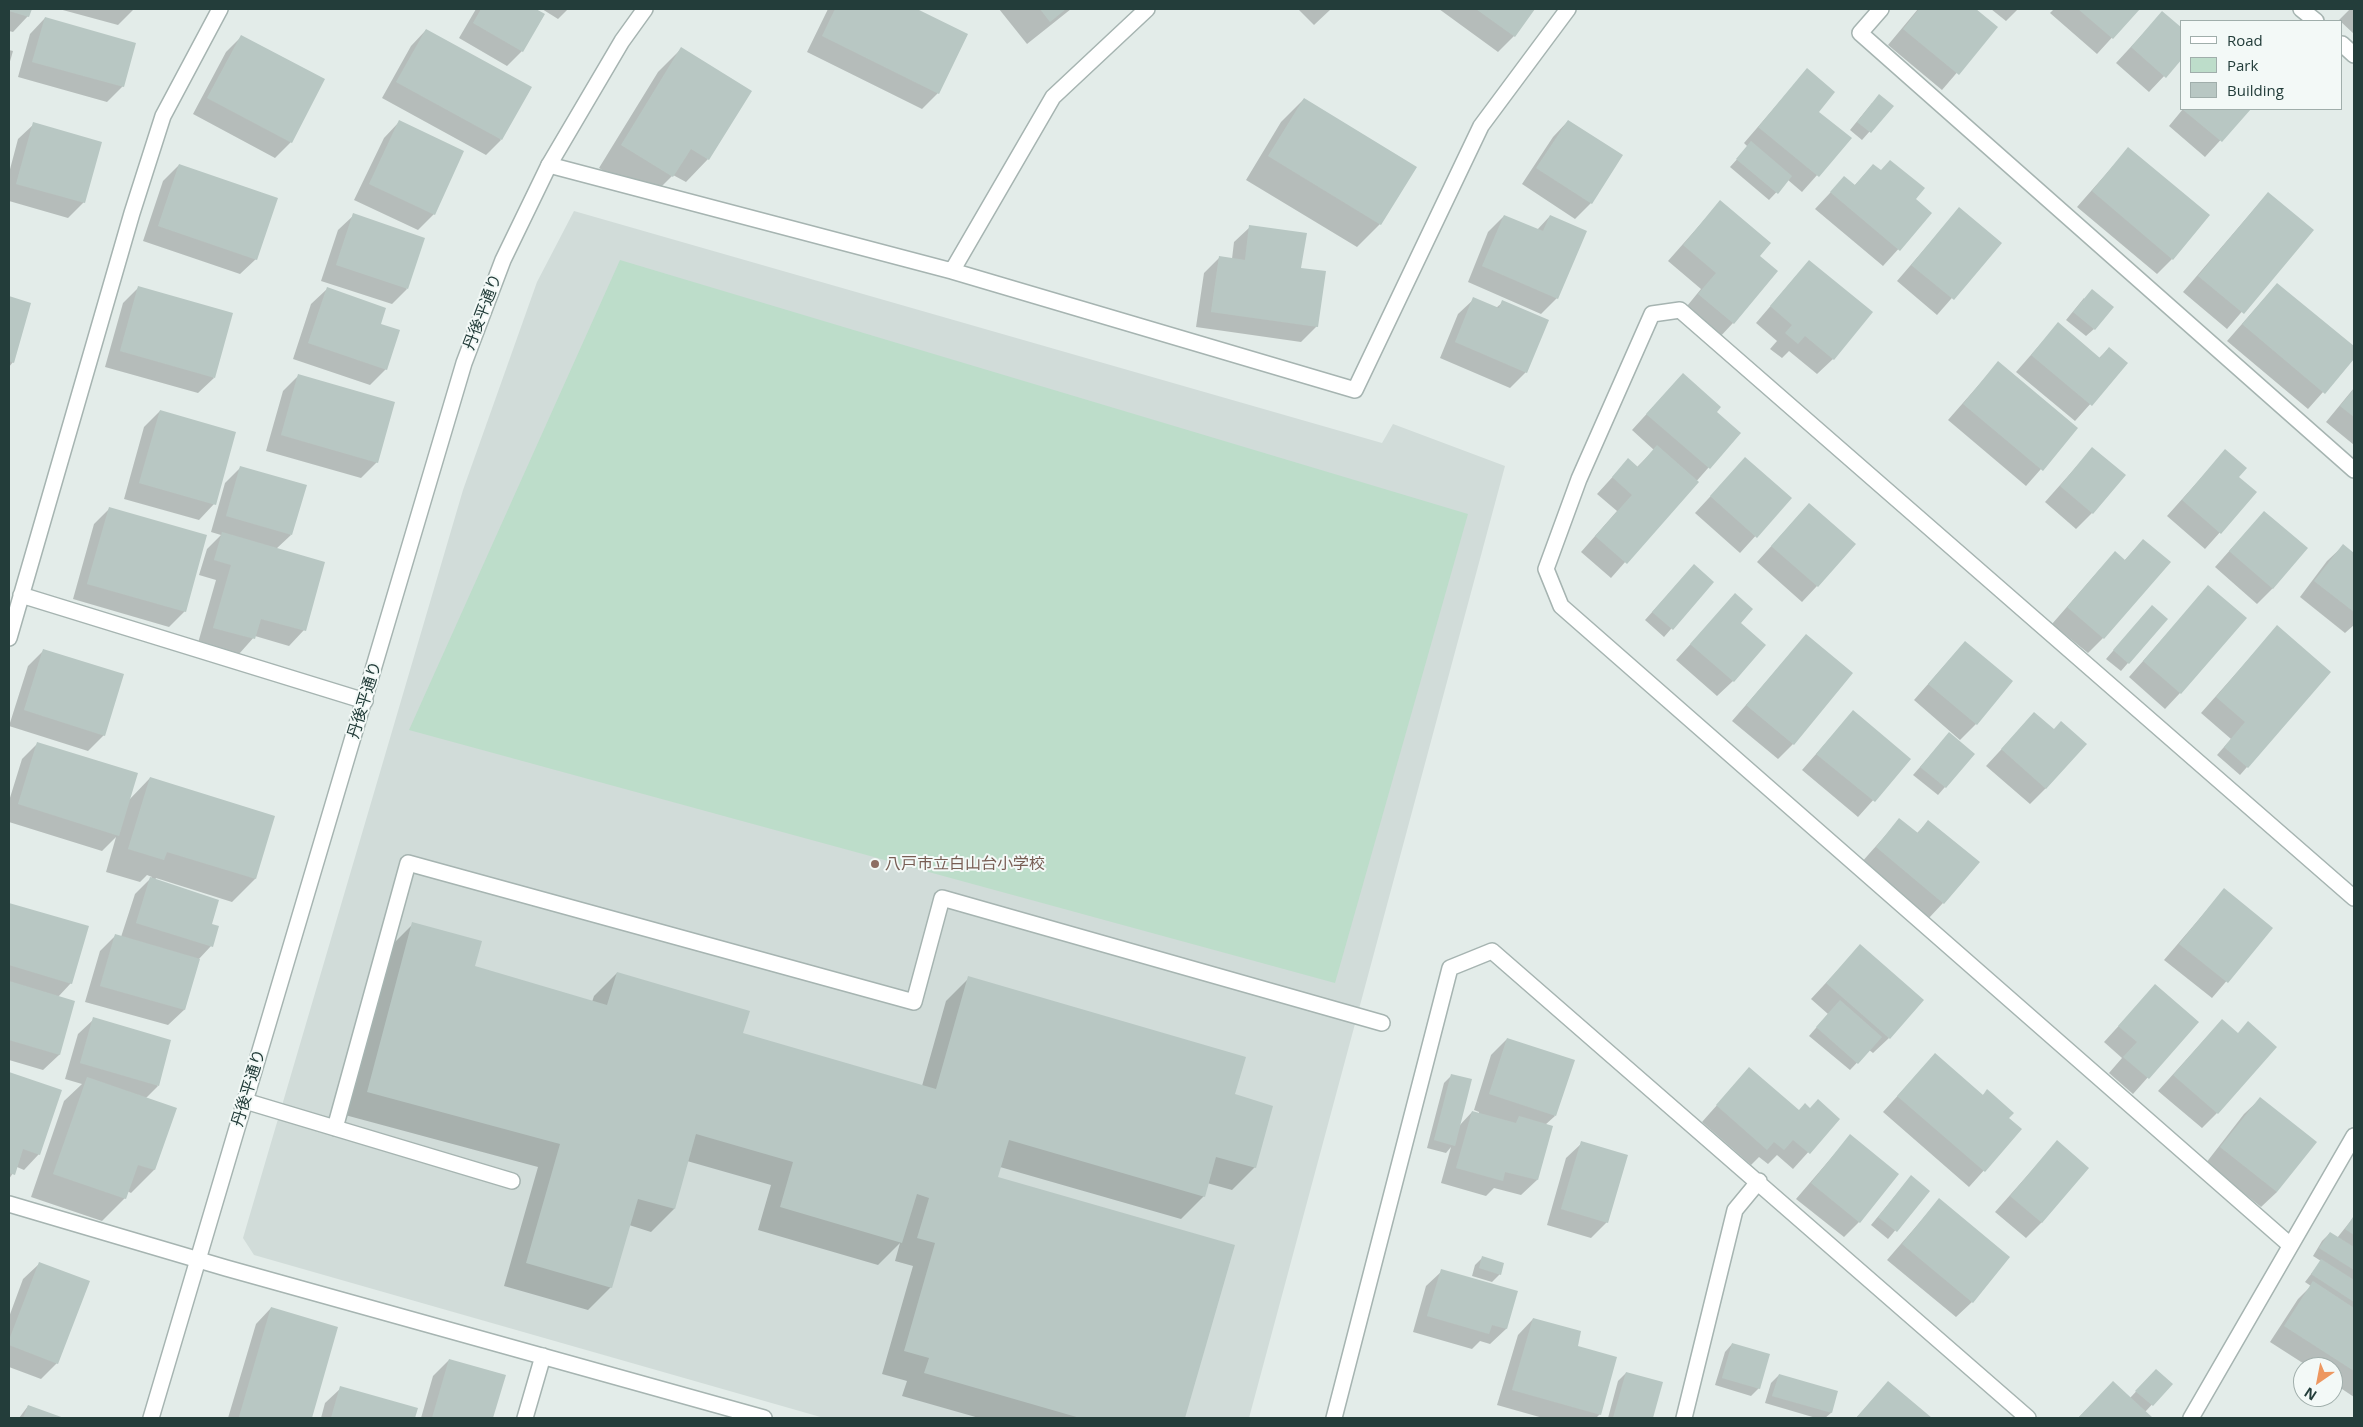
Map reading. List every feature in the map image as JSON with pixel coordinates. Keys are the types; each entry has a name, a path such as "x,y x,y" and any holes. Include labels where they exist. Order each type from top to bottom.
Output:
{"street":[{"path":"9,638 132,213 164,116 220,9"},
{"name":"丹後平通り","path":"151,1418 464,363 504,260 549,165 622,41 645,9"},
{"path":"952,271 1053,97 1147,9"},
{"path":"549,165 952,271 1355,390 1481,126 1568,9"},
{"path":"1881,9 1860,33 2354,470"},
{"path":"2301,9 2315,20"},
{"path":"2343,45 2354,55"},
{"path":"2290,1245 1561,606 1546,569 1578,479 1652,314 1680,310 2354,898"},
{"path":"21,595 365,701"},
{"path":"336,1128 408,863 914,1002 942,898 1382,1023"},
{"path":"1334,1418 1450,968 1492,951 1759,1181 2028,1418"},
{"path":"245,1101 512,1181"},
{"path":"2191,1418 2354,1136"},
{"path":"1684,1418 1735,1210 1759,1181"},
{"path":"9,1204 197,1260 764,1418"},
{"path":"525,1418 543,1356"}],"shaded area":[{"name":"八戸市立白山台小学校","path":"574,211 1382,443 1393,424 1505,466 1249,1418 824,1418 254,1255 243,1238 463,490 537,282"}],"green space":[{"path":"620,260 1468,514 1335,983 409,730"}],"building":[{"path":"9,9 32,9 29,17 9,11"},
{"path":"481,9 536,9 545,14 523,52 473,23"},
{"path":"835,9 917,9 968,34 939,94 822,36"},
{"path":"1040,9 1066,9 1050,22"},
{"path":"1476,9 1535,9 1515,37"},
{"path":"1919,9 1976,9 1998,27 1959,75 1903,29"},
{"path":"2078,9 2140,9 2113,39"},
{"path":"2162,11 2180,26 2180,61 2166,78 2131,47"},
{"path":"45,17 136,43 124,87 32,62"},
{"path":"426,29 532,87 502,140 396,82"},
{"path":"241,35 325,79 292,143 207,98"},
{"path":"681,47 752,91 709,160 691,149 673,177 621,145"},
{"path":"1807,68 1835,92 1819,112 1852,138 1819,177 1758,127"},
{"path":"1879,94 1894,106 1871,133 1857,122"},
{"path":"1304,98 1417,167 1381,225 1268,156"},
{"path":"2183,110 2250,110 2222,142"},
{"path":"399,120 464,151 435,215 369,184"},
{"path":"1568,120 1623,155 1592,204 1536,168"},
{"path":"33,122 102,142 85,203 16,184"},
{"path":"1751,141 1792,176 1778,194 1736,159"},
{"path":"2128,147 2210,215 2173,260 2092,191"},
{"path":"1890,160 1925,188 1916,199 1932,213 1900,251 1830,192 1844,176 1855,185 1873,164 1881,170"},
{"path":"179,164 278,198 257,260 158,226"},
{"path":"2268,192 2314,230 2244,314 2198,276"},
{"path":"1720,200 1771,243 1760,256 1778,271 1734,324 1698,294 1716,273 1683,245"},
{"path":"1959,207 2002,243 1954,300 1911,265"},
{"path":"353,213 425,238 408,289 336,265"},
{"path":"1504,215 1543,231 1550,215 1587,231 1558,299 1482,266"},
{"path":"1249,225 1307,233 1301,268 1326,271 1318,327 1211,312 1219,256 1245,260"},
{"path":"1809,260 1873,312 1834,360 1805,336 1798,344 1785,333 1792,325 1770,306"},
{"path":"2277,283 2354,346 2354,359 2325,394 2242,324"},
{"path":"138,286 233,313 215,378 120,351"},
{"path":"327,287 386,308 381,324 400,330 387,370 308,343"},
{"path":"2092,289 2114,307 2095,330 2073,312"},
{"path":"9,296 31,303 14,363 9,361"},
{"path":"1473,297 1499,308 1502,300 1549,320 1527,373 1455,342"},
{"path":"2058,322 2100,358 2109,347 2128,363 2092,406 2031,355"},
{"path":"1998,361 2078,428 2043,471 1963,404"},
{"path":"1683,373 1721,407 1717,412 1741,433 1710,469 1646,414"},
{"path":"298,374 395,402 378,463 281,435"},
{"path":"2354,389 2354,417 2340,406"},
{"path":"160,410 236,432 216,505 139,483"},
{"path":"1657,445 1699,482 1627,564 1595,536 1632,495 1612,477 1628,458 1638,467"},
{"path":"2092,447 2126,475 2093,514 2060,486"},
{"path":"2225,449 2247,468 2239,477 2257,492 2221,534 2182,500"},
{"path":"1745,457 1792,498 1757,538 1710,496"},
{"path":"240,466 307,485 292,535 226,516"},
{"path":"1809,503 1856,544 1818,587 1771,546"},
{"path":"109,507 207,535 186,612 87,584"},
{"path":"2264,511 2308,548 2273,589 2229,551"},
{"path":"222,532 325,562 306,631 261,619 255,639 213,628 231,565 214,560"},
{"path":"2143,539 2171,562 2104,639 2067,607 2115,551 2125,560"},
{"path":"2343,544 2354,553 2354,612 2314,581"},
{"path":"1694,564 1714,582 1673,630 1652,612"},
{"path":"2208,585 2247,618 2181,694 2143,661"},
{"path":"1735,593 1753,609 1741,623 1766,645 1734,682 1690,644"},
{"path":"2152,605 2168,619 2129,664 2113,650"},
{"path":"2277,625 2331,672 2248,768 2224,747 2245,722 2216,697"},
{"path":"1806,634 1853,673 1794,745 1746,705"},
{"path":"1965,641 2013,681 1977,725 1928,684"},
{"path":"43,649 124,674 105,736 24,710"},
{"path":"1853,710 1911,759 1875,802 1816,754"},
{"path":"2034,712 2054,729 2061,721 2087,744 2046,789 2001,749"},
{"path":"1949,732 1975,754 1946,788 1920,767"},
{"path":"37,742 138,773 119,836 18,804"},
{"path":"150,777 275,816 256,879 167,852 164,860 128,849"},
{"path":"1899,818 1918,833 1928,820 1980,862 1944,904 1876,847"},
{"path":"150,877 219,900 212,924 219,926 213,947 136,923"},
{"path":"2224,888 2273,928 2228,983 2179,944"},
{"path":"9,903 89,926 72,984 9,965"},
{"path":"412,922 482,941 475,966 607,1005 617,972 750,1011 743,1033 936,1089 968,976 1246,1057 1235,1094 1273,1106 1256,1168 1216,1157 1205,1197 1009,1140 998,1177 1235,1245 1185,1418 1080,1418 924,1373 929,1358 904,1351 935,1243 917,1238 929,1198 917,1194 902,1243 780,1207 793,1162 696,1134 675,1209 638,1199 612,1288 526,1263 560,1144 367,1092"},
{"path":"115,934 200,959 185,1010 100,986"},
{"path":"1860,944 1924,1000 1890,1039 1826,983"},
{"path":"9,981 75,1001 60,1055 9,1040"},
{"path":"2155,984 2199,1022 2149,1079 2123,1057 2137,1042 2118,1026"},
{"path":"1840,1000 1882,1037 1858,1064 1816,1027"},
{"path":"93,1017 171,1040 159,1086 80,1063"},
{"path":"2222,1019 2238,1033 2248,1021 2277,1047 2218,1114 2173,1075"},
{"path":"1507,1038 1575,1060 1556,1116 1489,1094"},
{"path":"1935,1053 1983,1095 1987,1089 2014,1113 2009,1118 2022,1129 1985,1172 1897,1096"},
{"path":"1749,1067 1799,1110 1805,1103 1810,1108 1818,1099 1840,1119 1810,1154 1793,1140 1784,1150 1774,1142 1767,1150 1716,1105"},
{"path":"9,1072 62,1090 40,1155 23,1149 15,1175 9,1173"},
{"path":"1451,1074 1472,1079 1455,1146 1434,1140"},
{"path":"87,1077 177,1108 155,1170 138,1165 126,1199 53,1174"},
{"path":"2260,1097 2317,1142 2277,1192 2220,1147"},
{"path":"1472,1111 1516,1123 1519,1116 1553,1126 1538,1180 1505,1172 1503,1181 1456,1168"},
{"path":"1850,1134 1899,1174 1860,1223 1811,1183"},
{"path":"2057,1140 2089,1168 2042,1223 2010,1196"},
{"path":"1581,1141 1628,1155 1608,1223 1561,1209"},
{"path":"1911,1175 1930,1191 1897,1232 1878,1217"},
{"path":"1939,1198 2010,1257 1973,1303 1902,1244"},
{"path":"2354,1218 2354,1235 2345,1229"},
{"path":"2330,1232 2354,1247 2354,1270 2319,1248"},
{"path":"1482,1256 1504,1263 1501,1275 1479,1268"},
{"path":"2321,1259 2354,1280 2354,1302 2311,1274"},
{"path":"39,1262 90,1281 58,1364 9,1345 9,1340"},
{"path":"1441,1269 1518,1291 1507,1329 1492,1325 1489,1334 1427,1316"},
{"path":"2313,1281 2354,1308 2354,1371 2343,1364 2343,1357 2332,1357 2284,1326"},
{"path":"271,1307 338,1327 312,1418 239,1417"},
{"path":"1533,1318 1581,1331 1578,1346 1617,1357 1601,1415 1512,1390"},
{"path":"1732,1343 1770,1354 1760,1389 1722,1378"},
{"path":"449,1359 506,1375 493,1418 432,1418"},
{"path":"2156,1369 2173,1384 2153,1406 2135,1391"},
{"path":"1626,1372 1663,1382 1653,1418 1613,1418"},
{"path":"1779,1374 1838,1391 1832,1413 1772,1396"},
{"path":"1888,1381 1932,1418 1856,1418"},
{"path":"2113,1381 2141,1407 2153,1418 2078,1418"},
{"path":"340,1386 418,1408 415,1418 331,1418"},
{"path":"28,1405 64,1418 23,1418"}],"place":[{"name":"八戸市立白山台小学校","path":"875,864"}]}
